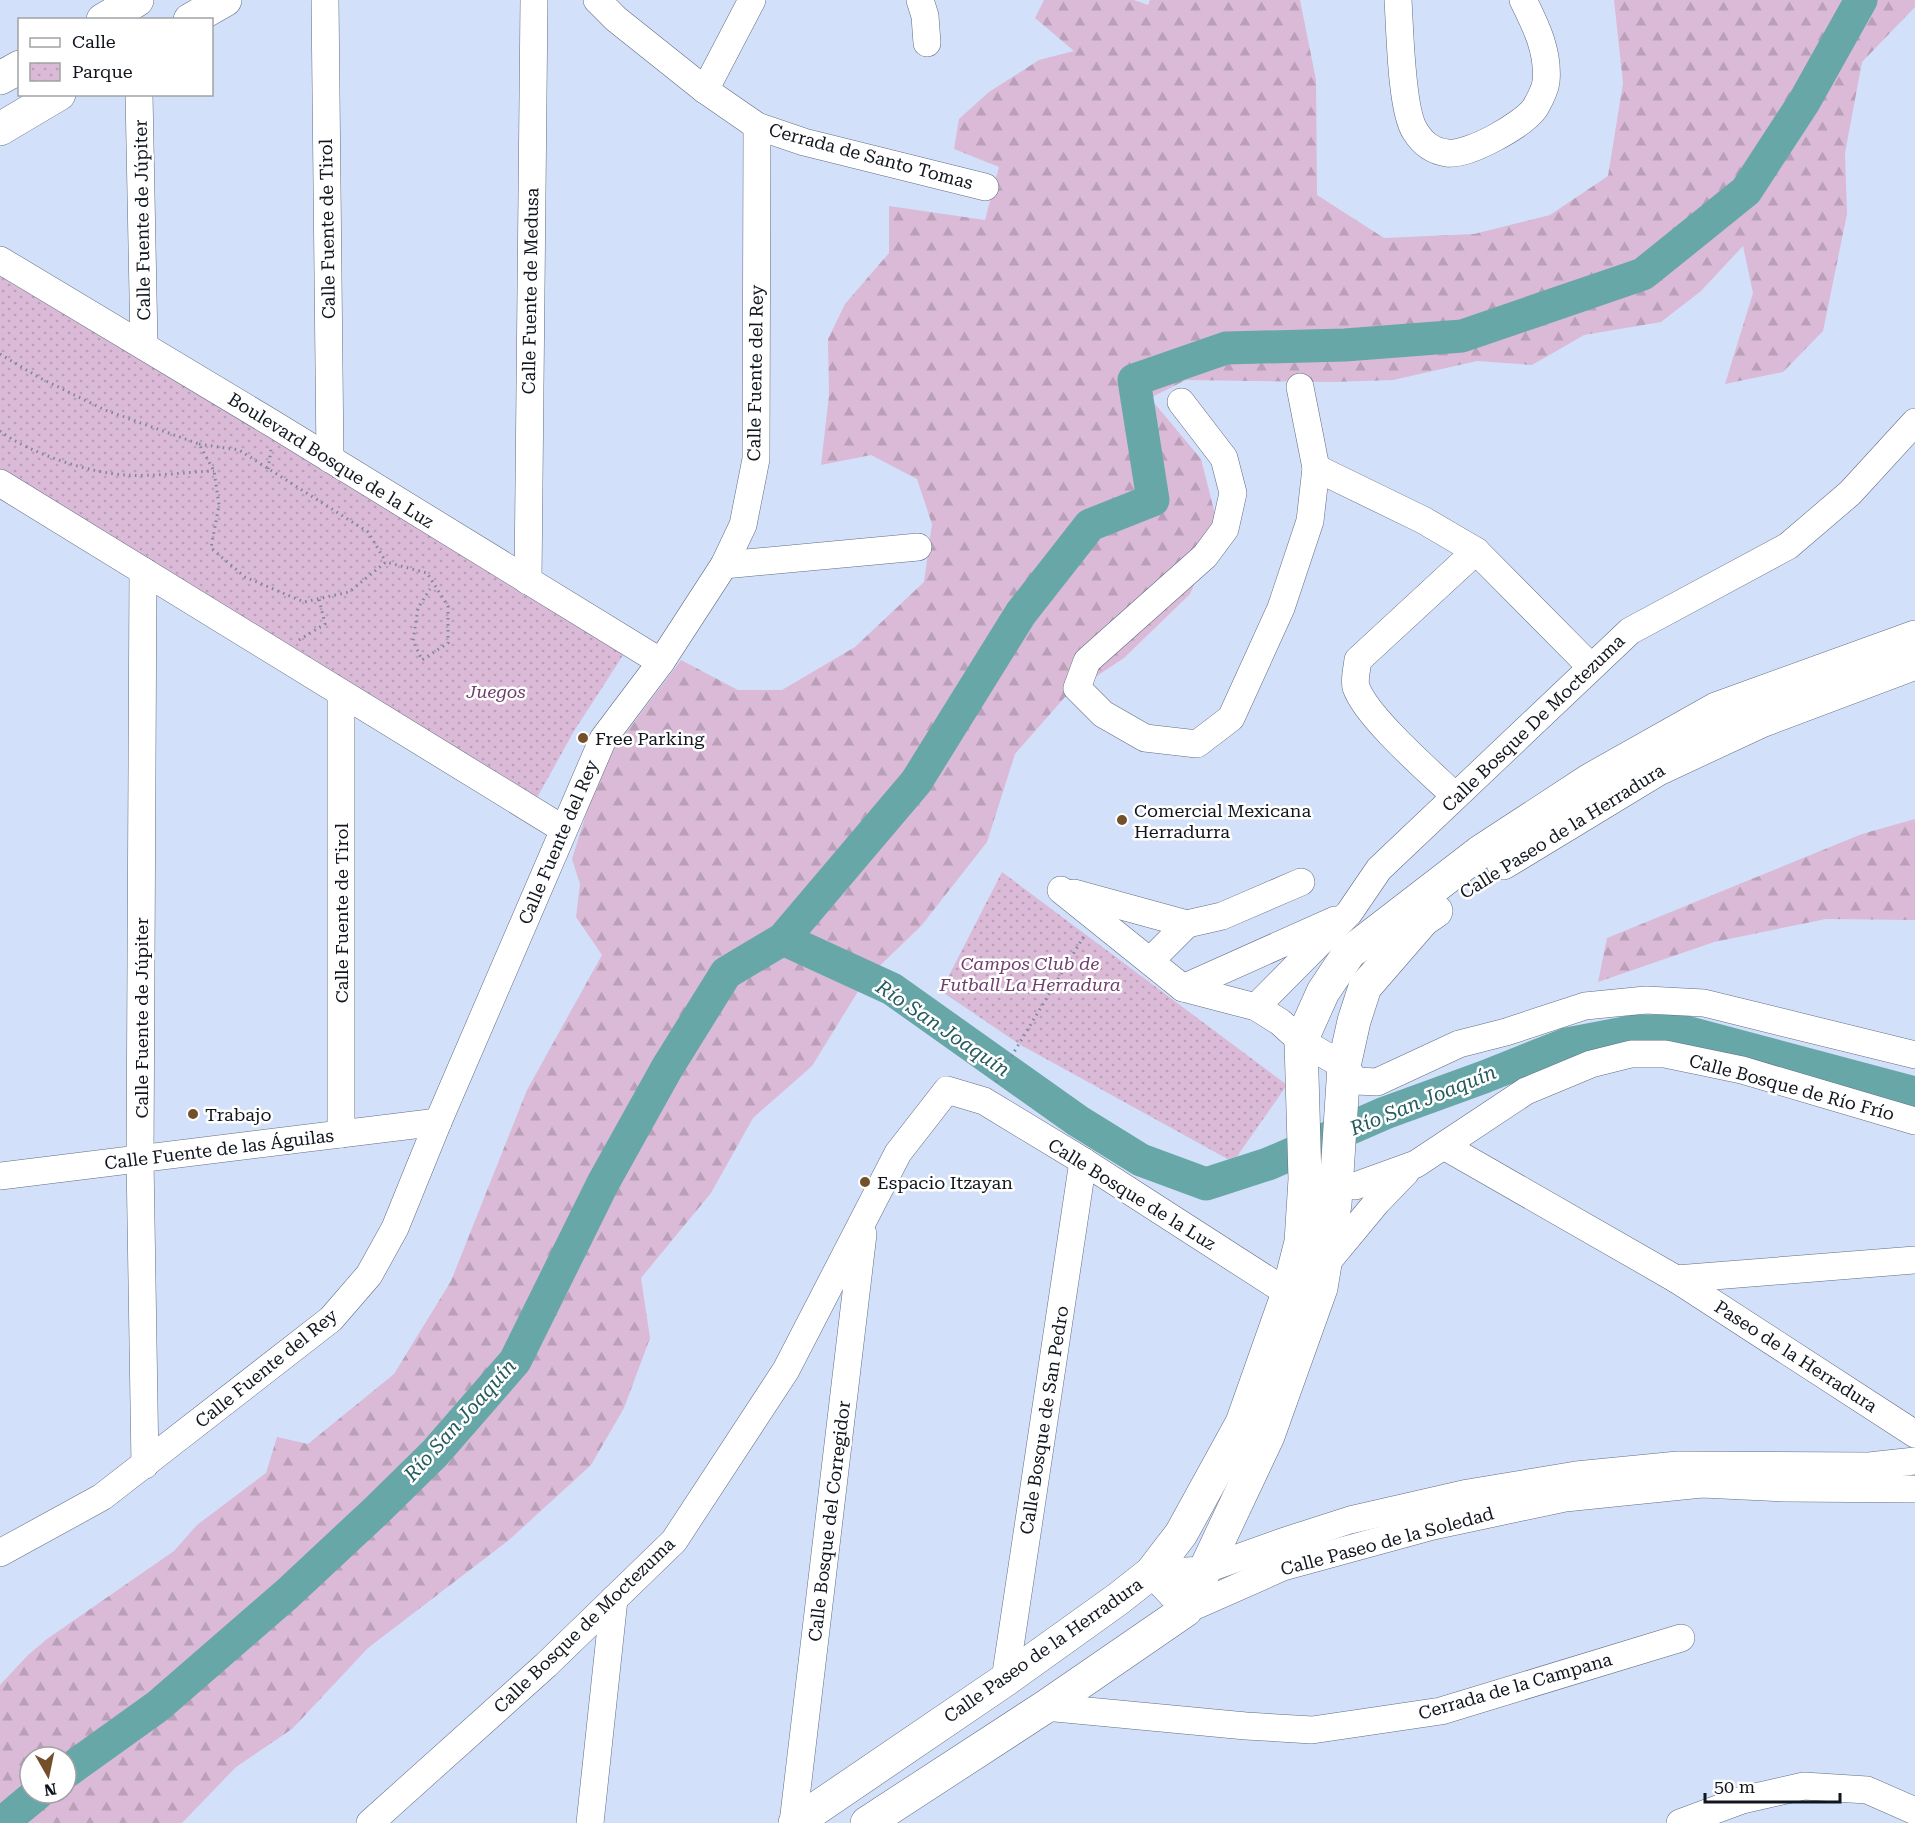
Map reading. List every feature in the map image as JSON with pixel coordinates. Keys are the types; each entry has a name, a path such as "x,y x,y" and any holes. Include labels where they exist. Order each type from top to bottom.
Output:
{"main road":[{"path":"107,18 139,0"},
{"path":"194,18 225,0"},
{"path":"0,78 18,68"},
{"path":"0,129 56,96"},
{"name":"Calle Paseo de la Herradura","path":"794,1823 1005,1680 1118,1599 1151,1573 1181,1534 1242,1423 1302,1298 1321,1288 1335,1204 1321,1182 1303,1093 1301,1041 1323,992 1349,953 1480,852 1590,780 1716,709 1915,637"},
{"name":"Calle Paseo de la Herradura","path":"1186,1610 1268,1436 1302,1298 1301,1242 1321,1182 1354,1021 1365,987 1423,920 1493,869 1658,769 1761,721 1915,663"},
{"path":"1118,1599 1131,1616 1134,1626 1129,1649"},
{"path":"867,1823 1045,1707 1186,1610"}],"street":[{"path":"139,0 140,18"},
{"name":"Calle Fuente de Tirol","path":"325,0 330,459"},
{"name":"Calle Fuente de Medusa","path":"528,581 534,0"},
{"path":"597,0 616,19 705,90 757,126"},
{"path":"705,90 752,0"},
{"path":"920,0 925,16 927,44"},
{"path":"1398,0 1407,111 1414,130 1428,148 1449,154 1471,149 1514,126 1535,108 1546,85 1546,58 1536,27 1523,0"},
{"name":"Calle Fuente de Júpiter","path":"139,96 144,345"},
{"name":"Cerrada de Santo Tomas","path":"757,126 804,142 985,186"},
{"name":"Calle Fuente del Rey","path":"0,1553 102,1497 331,1319 369,1275 395,1228 438,1122 603,739 662,662 724,565 743,525 756,459 757,126"},
{"name":"Boulevard Bosque de la Luz","path":"0,260 144,345 662,662"},
{"path":"1181,402 1224,458 1233,493 1225,529 1205,556 1087,661 1077,688 1103,714 1145,738 1197,744 1231,718 1284,600 1310,521 1316,468 1300,387"},
{"name":"Calle Bosque De Moctezuma","path":"1256,1007 1349,913 1378,869 1630,631 1788,546 1850,493 1915,422"},
{"path":"1316,468 1423,520 1476,551 1592,667"},
{"path":"0,483 563,829"},
{"path":"724,565 918,547"},
{"path":"1455,796 1367,707 1356,686 1358,660 1476,551"},
{"name":"Calle Fuente de Júpiter","path":"143,571 140,1159 145,1465"},
{"name":"Calle Fuente de Tirol","path":"340,1134 341,693"},
{"path":"1301,882 1222,916 1187,924 1061,890 1183,988 1256,1007 1280,1022 1301,1041 1344,1067 1356,1081 1377,1082 1459,1044 1506,1032 1585,1006 1646,1000 1704,1003 1915,1055"},
{"path":"1183,988 1349,913 1349,953 1376,974"},
{"path":"1150,961 1187,924"},
{"name":"Calle Bosque de Río Frío","path":"1321,1182 1355,1186 1416,1164 1526,1091 1591,1064 1631,1054 1665,1054 1742,1070 1915,1120"},
{"name":"Calle Bosque de la Luz","path":"947,1090 984,1101 1302,1298"},
{"name":"Calle Bosque de Moctezuma","path":"370,1823 546,1665 674,1541 786,1370 898,1153 947,1090"},
{"name":"Calle Fuente de las Águilas","path":"0,1176 438,1122"},
{"path":"1444,1146 1676,1279 1915,1260"},
{"name":"Calle Bosque de San Pedro","path":"1005,1680 1083,1161"},
{"name":"Calle Paseo de la Herradura","path":"1324,1266 1377,1202 1416,1164"},
{"name":"Calle Bosque del Corregidor","path":"794,1823 865,1218"},
{"name":"Paseo de la Herradura","path":"1676,1279 1915,1434"},
{"name":"Calle Paseo de la Soledad","path":"1186,1610 1283,1567 1433,1526 1544,1502 1630,1490 1915,1461"},
{"name":"Calle Paseo de la Soledad","path":"1151,1573 1204,1570 1285,1540 1350,1520 1468,1493 1576,1475 1678,1465 1915,1489"},
{"path":"1151,1573 1186,1610"},
{"path":"590,1823 614,1599"},
{"name":"Cerrada de la Campana","path":"1045,1707 1312,1730 1441,1711 1681,1638"},
{"path":"1680,1823 1742,1800 1804,1786 1867,1790 1915,1812"}],"path":[{"path":"0,354 40,378 105,410 199,444 239,450 368,532 386,562 427,573 448,606 448,643 422,660 413,641 418,608 430,589"},
{"path":"0,431 16,444 71,464 125,475 214,471"},
{"path":"199,444 214,471 219,505 211,548 245,577 304,602 349,592 386,562"},
{"path":"277,653 325,624 319,599"},
{"path":"995,1084 1095,917"}],"green space":[{"path":"1044,0 1134,0 1148,5 1150,0 1300,0 1316,80 1317,195 1384,238 1474,234 1550,215 1608,176 1623,83 1614,0 1915,0 1915,7 1862,62 1845,153 1847,214 1823,331 1783,372 1725,384 1753,293 1743,246 1701,291 1661,322 1584,335 1532,365 1477,361 1393,380 1330,382 1186,380 1150,398 1201,459 1219,530 1190,594 1124,658 1065,697 1015,754 987,842 921,926 865,980 812,1066 753,1118 711,1193 641,1278 650,1338 624,1408 591,1465 509,1540 368,1648 292,1729 236,1767 182,1823 0,1823 0,1685 28,1655 47,1639 174,1551 197,1525 266,1473 277,1437 308,1444 394,1374 451,1281 527,1090 602,955 576,917 580,884 572,859 601,766 681,660 738,690 782,690 855,647 924,582 932,524 917,479 871,455 821,465 829,395 828,339 845,304 889,253 889,206 985,220 999,167 954,149 959,119 989,92 1039,60 1074,51 1035,18"},
{"name":"Juegos","path":"0,259 629,646 574,731 533,805 0,478"},
{"path":"1915,819 1915,920 1826,919 1714,942 1598,982 1607,938 1862,834"},
{"name":"Campos Club de Futball La Herradura","path":"1002,872 1287,1085 1233,1162 1019,1044 941,991"}],"waterway":[{"path":"78,1763 158,1706 287,1594 435,1453 515,1361 603,1183 667,1068 726,973 783,939 916,782 1021,613 1090,525 1153,500 1134,380 1226,348 1345,345 1462,336 1643,274 1746,191 1804,102 1861,0"},
{"name":"Río San Joaquín","path":"783,939 892,989 1078,1121 1141,1160 1206,1184 1268,1164 1385,1113 1567,1044 1635,1031 1682,1031 1915,1093"},
{"name":"Río San Joaquín","path":"2,1823 24,1805"}],"place":[{"name":"Free Parking","path":"583,738"},
{"name":"Comercial Mexicana Herradurra","path":"1122,820"},
{"name":"Trabajo","path":"193,1114"},
{"name":"Espacio Itzayan","path":"865,1182"}]}
